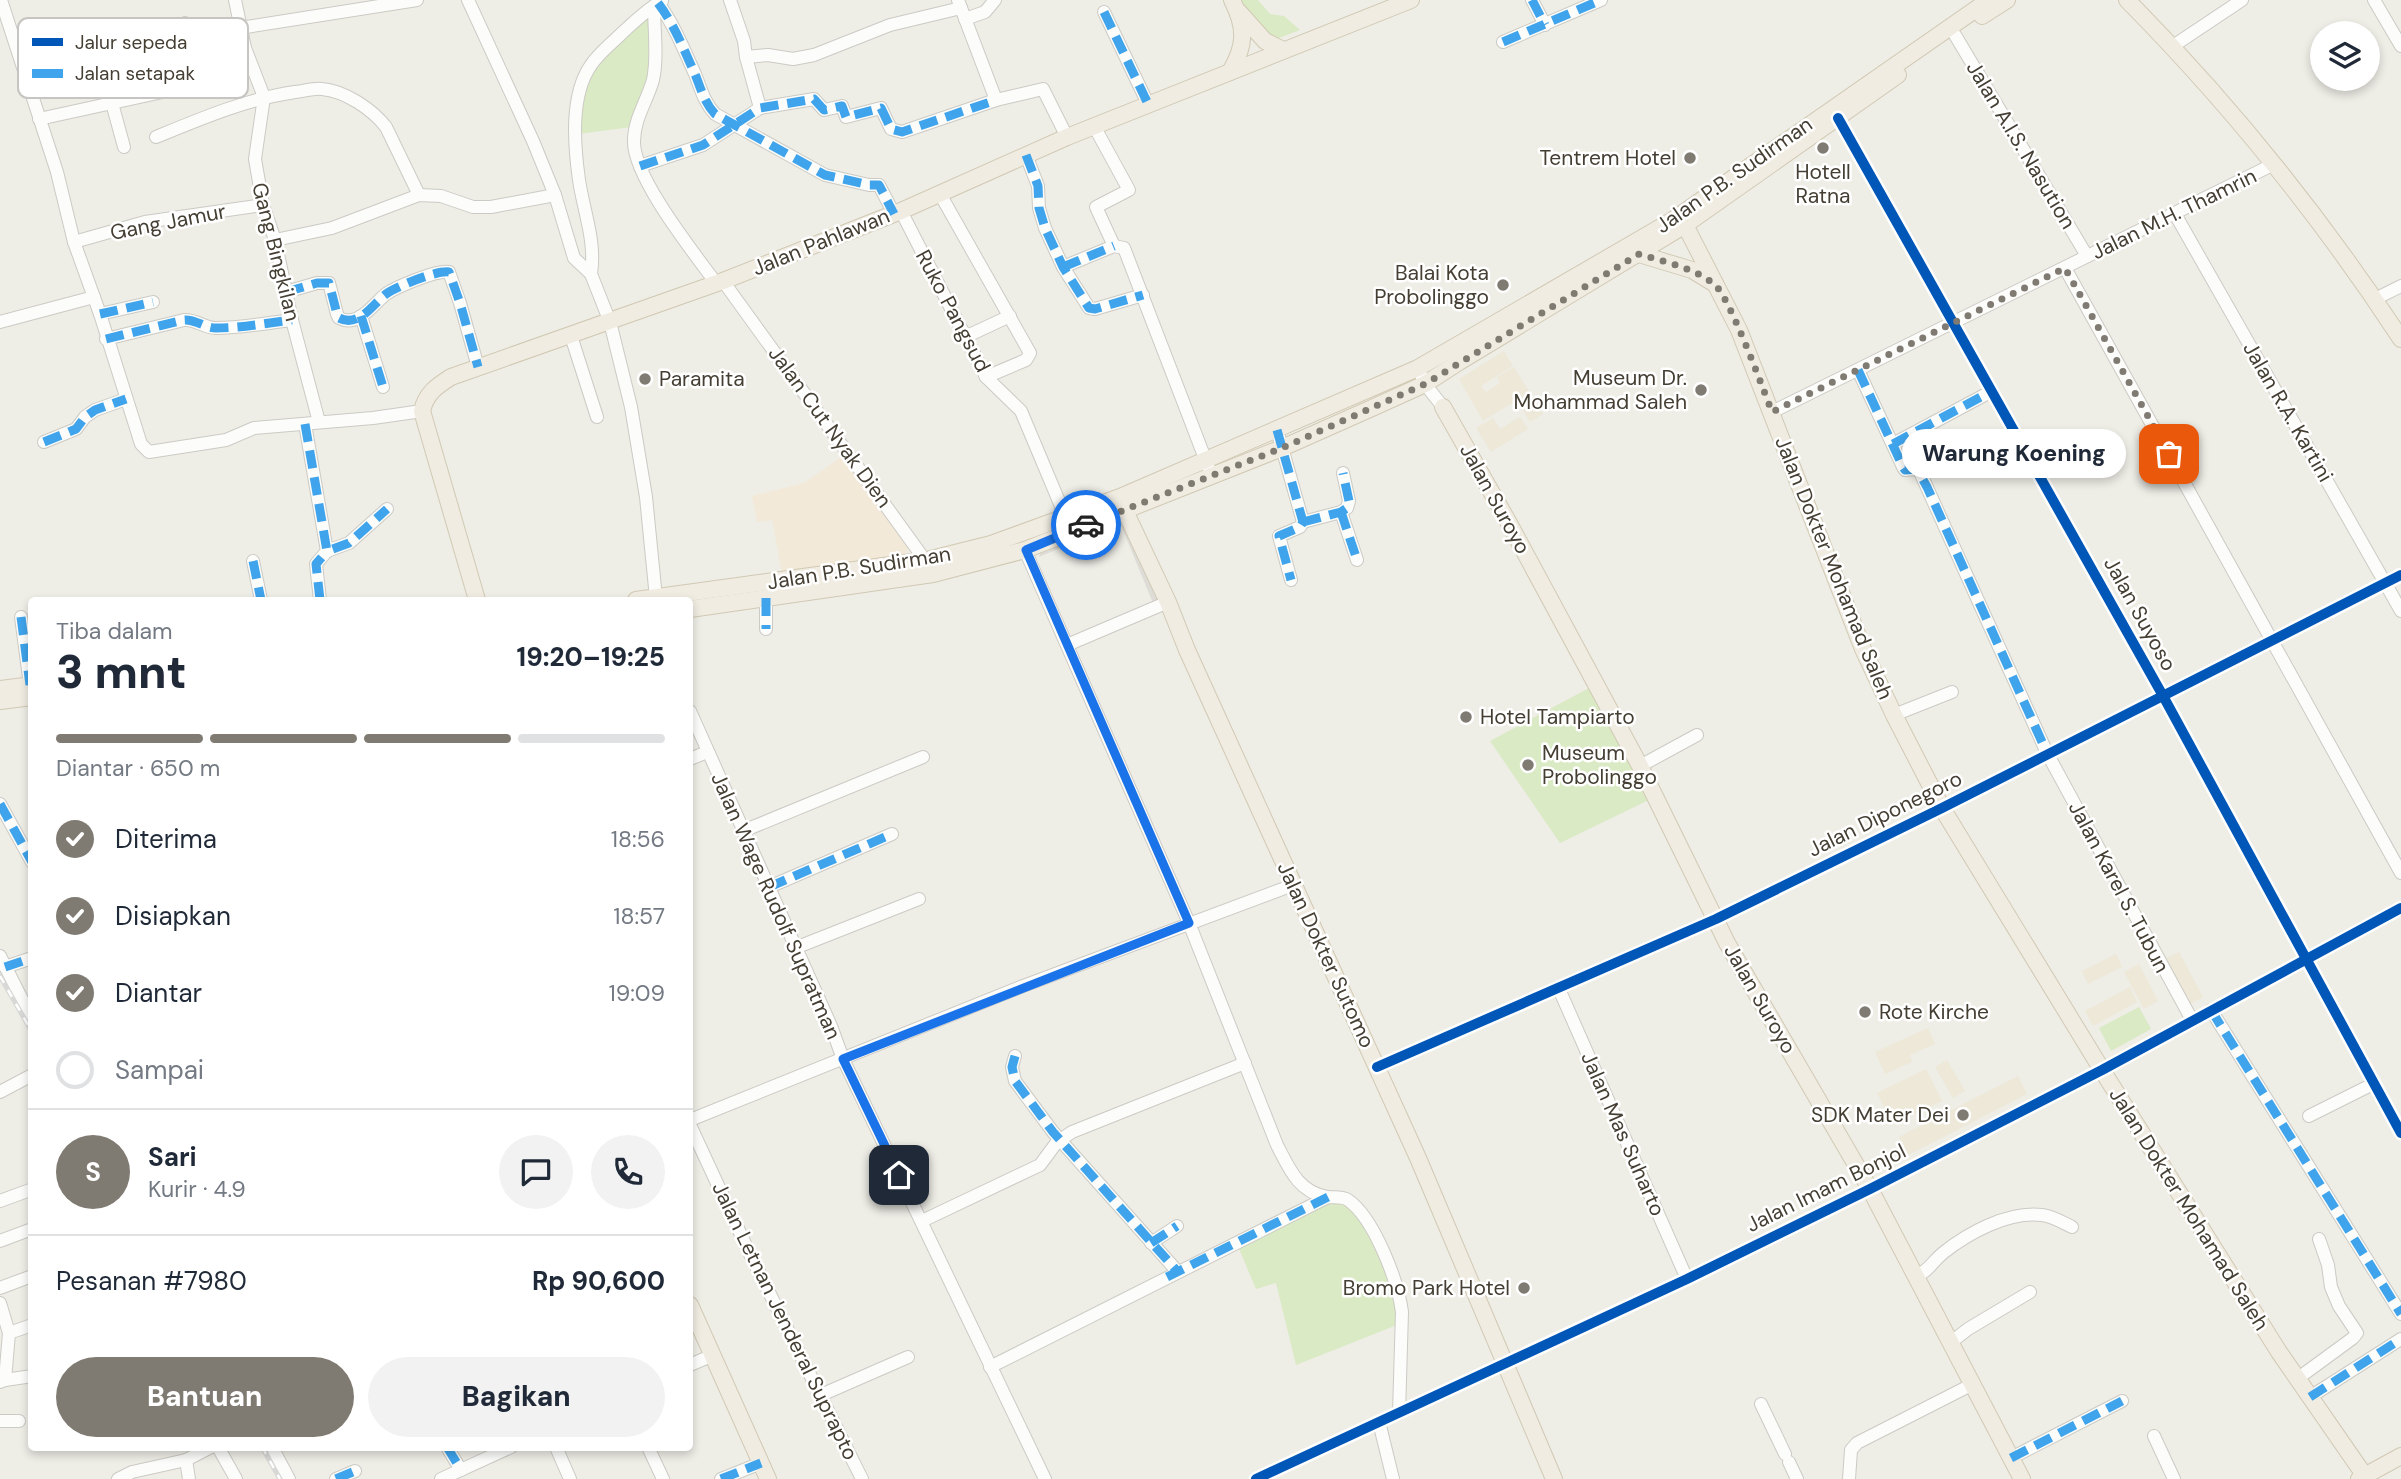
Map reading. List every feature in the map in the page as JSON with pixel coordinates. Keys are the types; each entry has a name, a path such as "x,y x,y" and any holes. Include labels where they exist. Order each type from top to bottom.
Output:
{"main road":[{"name":"Jalan Pahlawan","path":"422,411 425,399 434,388 452,377 720,282 897,212 1067,137 1411,0"},
{"name":"Jalan P.B. Sudirman","path":"693,609 766,598 1026,550 1125,511 1276,430 1424,365 1516,320 1639,254 1682,220 1989,0"},
{"name":"Jalan P.B. Sudirman","path":"665,597 930,567 1208,468 1282,448 1431,382 1516,320 1682,220 1838,118 2007,0"},
{"path":"2127,0 2173,46 2274,164 2401,338"},
{"path":"1234,4 1265,41 1283,50"},
{"path":"1230,72 1243,44 1242,28 1234,4"},
{"name":"Jalan Dokter Mohamad Saleh","path":"1682,220 1739,330 1858,637 1942,808 2102,1070 2297,1379 2363,1478"},
{"path":"1639,254 1692,270 1717,286"},
{"name":"Jalan Suroyo","path":"1443,407 1640,766 1727,943 1870,1189 2022,1479"},
{"path":"422,411 476,597"},
{"name":"Jalan Dokter Sutomo","path":"1125,511 1377,1068 1507,1362 1555,1479"},
{"path":"0,689 28,689"},
{"path":"0,701 28,690"},
{"path":"693,1311 768,1479"},
{"path":"2363,1478 2401,1456"}],"street":[{"path":"1,0 18,53"},
{"path":"235,0 238,18"},
{"path":"248,27 417,0"},
{"path":"468,0 533,141 555,195 574,258 591,275 610,322 631,407 646,497 656,597"},
{"path":"730,0 744,41 760,108"},
{"path":"746,57 761,55 798,58 814,55 890,25 961,9 985,12 995,0"},
{"path":"1532,0 1545,25"},
{"path":"1503,42 1601,0"},
{"path":"2173,46 2242,0"},
{"path":"2374,0 2401,47"},
{"path":"591,275 594,254 579,179 576,141 581,81 599,55 658,3"},
{"path":"658,3 668,18 708,107 715,114 736,124"},
{"path":"658,3 654,72 634,138 640,166 698,147 760,108 814,99 824,110 842,106 846,117 881,108 891,129 902,132 996,100 1043,89 1067,137"},
{"path":"961,9 996,100"},
{"path":"1104,12 1149,106"},
{"name":"Jalan A.I.S. Nasution","path":"1955,34 2087,256"},
{"path":"248,58 264,97"},
{"path":"156,137 264,97 321,89 364,106 386,127 419,195"},
{"name":"Gang Bingkilan","path":"264,97 255,159 262,205 275,240 292,320 319,422"},
{"path":"32,98 57,172 74,242 141,444 149,452 226,440 254,428 305,425 422,411"},
{"path":"39,119 135,98"},
{"path":"112,103 124,147"},
{"name":"Jalan Suyoso","path":"1838,118 2162,694 2401,1133"},
{"name":"Ruko Pangsud","path":"736,124 825,176 879,185 897,212 986,377 1021,411 1066,517"},
{"path":"1094,126 1129,190 1096,207 1114,246"},
{"path":"1026,155 1038,186 1039,208 1045,228 1063,267 1092,309 1143,295"},
{"name":"Jalan M.H. Thamrin","path":"1772,412 2274,164"},
{"name":"Jalan Cut Nyak Dien","path":"640,166 653,191 930,567"},
{"path":"940,194 1028,347 1029,357 986,377"},
{"path":"275,240 332,228 419,195 441,197 473,207 555,195"},
{"name":"Gang Jamur","path":"74,242 145,222 262,205"},
{"name":"Jalan R.A. Kartini","path":"2175,214 2401,611"},
{"path":"1063,267 1114,246 1124,248 1208,468"},
{"path":"2065,268 2401,873"},
{"path":"286,292 317,283 329,283 340,318 346,321 374,309 386,294 395,289 440,271 449,272 478,367"},
{"path":"2375,299 2401,286"},
{"path":"0,322 94,297"},
{"path":"100,314 153,302"},
{"path":"361,316 383,387"},
{"path":"965,337 1010,316"},
{"path":"106,339 184,320 218,328 292,320"},
{"path":"571,336 597,417"},
{"name":"Jalan Suroyo","path":"1424,365 1443,407"},
{"path":"1858,370 1893,444 1992,391"},
{"path":"44,442 76,429 85,417 95,410 126,399"},
{"path":"305,425 327,551"},
{"path":"1276,430 1303,522"},
{"name":"Jalan Karel S. Tubun","path":"1893,444 1904,469 1917,469 1927,487 2047,753 2192,1020"},
{"path":"1291,580 1279,536 1300,527 1303,522 1348,508 1343,473"},
{"path":"320,597 316,564 327,551 349,544 387,509"},
{"path":"1341,512 1357,559"},
{"path":"1026,550 1189,923 1277,1144 1292,1174 1302,1186 1320,1198"},
{"path":"253,561 260,597"},
{"name":"Jalan Diponegoro","path":"1377,1068 1716,919 1942,808 2401,575"},
{"path":"766,598 766,629"},
{"path":"1067,645 1168,602"},
{"path":"21,617 28,667"},
{"path":"1894,715 1952,692"},
{"name":"Jalan Wage Rudolf Supratman","path":"693,719 831,1026 843,1059 1045,1479"},
{"path":"1640,766 1697,735"},
{"path":"693,757 706,752"},
{"path":"743,831 923,757"},
{"path":"0,804 28,848"},
{"path":"769,887 892,834"},
{"path":"693,1122 843,1059 1293,885"},
{"path":"795,948 919,899"},
{"name":"Jalan Imam Bonjol","path":"1256,1479 1687,1279 1870,1189 2102,1070 2401,908"},
{"path":"28,959 3,962 28,1011"},
{"name":"Jalan Mas Suharto","path":"1559,989 1687,1279"},
{"path":"2211,1010 2401,1314"},
{"path":"1015,1056 1012,1067 1015,1081 1056,1143 1151,1243 1173,1274"},
{"path":"922,1221 1040,1165 1056,1143 1114,1114 1245,1063"},
{"path":"0,1092 28,1077"},
{"path":"2309,1116 2373,1084"},
{"name":"Jalan Letnan Jenderal Suprapto","path":"693,1130 748,1250 862,1479"},
{"path":"0,1201 28,1192"},
{"path":"990,1367 1320,1198 1347,1199 1364,1217 1379,1245 1400,1300 1402,1324 1399,1413"},
{"path":"1915,1277 1926,1272 1936,1259 1959,1241 1998,1221 2042,1215 2072,1227"},
{"path":"1151,1243 1177,1226"},
{"path":"0,1241 28,1230"},
{"path":"2297,1379 2357,1333 2339,1306 2331,1287 2328,1265 2319,1239"},
{"path":"0,1288 28,1278"},
{"path":"1950,1343 1968,1329 2030,1293"},
{"path":"0,1303 9,1333 3,1381 28,1378"},
{"path":"9,1333 28,1326"},
{"path":"2310,1397 2401,1339"},
{"path":"693,1364 713,1354"},
{"path":"821,1395 908,1357"},
{"path":"1849,1479 1851,1450 1857,1443 1973,1384"},
{"path":"2011,1458 2122,1401"},
{"path":"1761,1404 1797,1479"},
{"path":"0,1421 19,1421"},
{"path":"1379,1422 1393,1479"},
{"path":"2154,1436 2174,1479"},
{"path":"118,1479 132,1472 186,1460 203,1451"},
{"path":"220,1451 236,1479"},
{"path":"274,1451 289,1479"},
{"path":"449,1451 461,1470"},
{"path":"441,1479 502,1451"},
{"path":"558,1451 570,1479"},
{"path":"650,1451 663,1479"},
{"path":"186,1460 189,1479"},
{"path":"721,1479 761,1463"},
{"path":"337,1479 355,1471"}],"shaded area":[{"path":"1504,351 1513,366 1481,386 1486,392 1500,383 1497,377 1514,367 1543,414 1530,422 1517,400 1483,421 1459,379"},
{"path":"1520,417 1528,429 1491,452 1476,428 1493,418 1500,429"},
{"path":"844,455 911,542 903,558 782,573 772,520 757,522 752,496 804,483"},
{"path":"1118,518 1120,522 1124,522 1158,598 1153,603 1120,523 1039,557 1041,550"},
{"path":"2179,952 2203,997 2188,1005 2164,959"},
{"path":"2116,954 2122,967 2088,984 2082,971"},
{"path":"2139,964 2158,1001 2144,1009 2124,972"},
{"path":"2130,987 2137,1002 2093,1026 2085,1011"},
{"name":"SDK Mater Dei","path":"1928,1028 1935,1044 1910,1055 1912,1062 1885,1074 1875,1052"},
{"name":"SDK Mater Dei","path":"1947,1060 1965,1091 1953,1098 1935,1067"},
{"name":"SDK Mater Dei","path":"1926,1069 1942,1101 1893,1125 1877,1093"},
{"name":"SDK Mater Dei","path":"2018,1076 2027,1094 1908,1155 1899,1137"}],"green space":[{"path":"1237,0 1258,0 1270,14 1284,16 1300,30 1279,38 1269,37"},
{"path":"648,15 649,66 646,88 631,127 579,134 585,81 595,63"},
{"path":"1591,687 1651,799 1560,843 1490,741"},
{"path":"2139,1007 2151,1029 2111,1051 2099,1028"},
{"path":"1343,1198 1363,1217 1383,1254 1402,1323 1296,1365 1276,1283 1256,1289 1237,1244"}],"railway":[{"path":"0,976 28,1025"},
{"path":"264,1451 280,1479"}],"marked path":[{"path":"1532,0 1545,25"},
{"path":"1503,42 1601,0"},
{"path":"658,3 674,28 705,100 715,114 825,175 879,185 894,214"},
{"path":"1104,12 1149,106"},
{"path":"640,166 703,145 760,108 814,99 824,110 842,106 846,117 881,108 891,129 902,132 996,100"},
{"path":"1026,155 1038,186 1039,208 1045,228 1063,267 1089,308 1095,309 1143,295"},
{"path":"1063,267 1114,246"},
{"path":"286,292 317,283 329,283 339,318 353,320 365,314 386,294 398,287 426,276 449,272 478,367"},
{"path":"100,314 153,302"},
{"path":"361,316 383,387"},
{"path":"106,339 184,320 216,328 292,320"},
{"path":"1858,370 1903,467 1905,470 1917,469 1927,487 2047,753"},
{"path":"1893,444 1992,391"},
{"path":"44,442 76,429 85,417 95,410 126,399"},
{"path":"305,424 327,551 349,543 387,509"},
{"path":"1277,430 1303,522 1300,527 1279,536 1291,580"},
{"path":"1303,522 1347,508 1349,501 1343,473"},
{"path":"1341,512 1357,560"},
{"path":"320,597 316,564 327,551"},
{"path":"253,561 260,597"},
{"path":"766,598 766,629"},
{"path":"21,617 28,670"},
{"path":"0,804 28,855"},
{"path":"769,887 892,834"},
{"path":"5,967 28,959"},
{"path":"2211,1010 2401,1314"},
{"path":"1015,1056 1012,1067 1015,1081 1053,1132 1177,1271"},
{"path":"1167,1277 1328,1197"},
{"path":"1151,1243 1177,1226"},
{"path":"2310,1397 2401,1339"},
{"path":"2011,1458 2122,1401"},
{"path":"449,1451 461,1470"},
{"path":"721,1479 761,1463"},
{"path":"336,1479 355,1471"}],"cycle path":[{"path":"1838,118 2162,694 2401,1133"},
{"path":"1377,1067 1716,919 1942,808 2401,575"},
{"path":"1256,1479 1687,1279 1870,1189 2102,1070 2401,908"}],"way so far":[{"path":"1086,525 1282,448 1436,379 1459,362 1639,254 1692,270 1717,286 1739,330 1772,412 2065,268 2169,454"}],"place":[{"name":"Hotell Ratna","path":"1823,148"},
{"name":"Tentrem Hotel","path":"1690,158"},
{"name":"Balai Kota Probolinggo","path":"1503,285"},
{"name":"Paramita","path":"645,379"},
{"name":"Museum Dr. Mohammad Saleh","path":"1701,390"},
{"name":"Warung Koening","path":"2169,454"},
{"name":"Hotel Tampiarto","path":"1466,717"},
{"name":"Museum Probolinggo","path":"1528,765"},
{"name":"Rote Kirche","path":"1865,1012"},
{"name":"SDK Mater Dei","path":"1963,1115"},
{"name":"Bromo Park Hotel","path":"1524,1288"}],"route":[{"path":"899,1175 843,1059 1189,923 1026,550 1086,525"}]}
